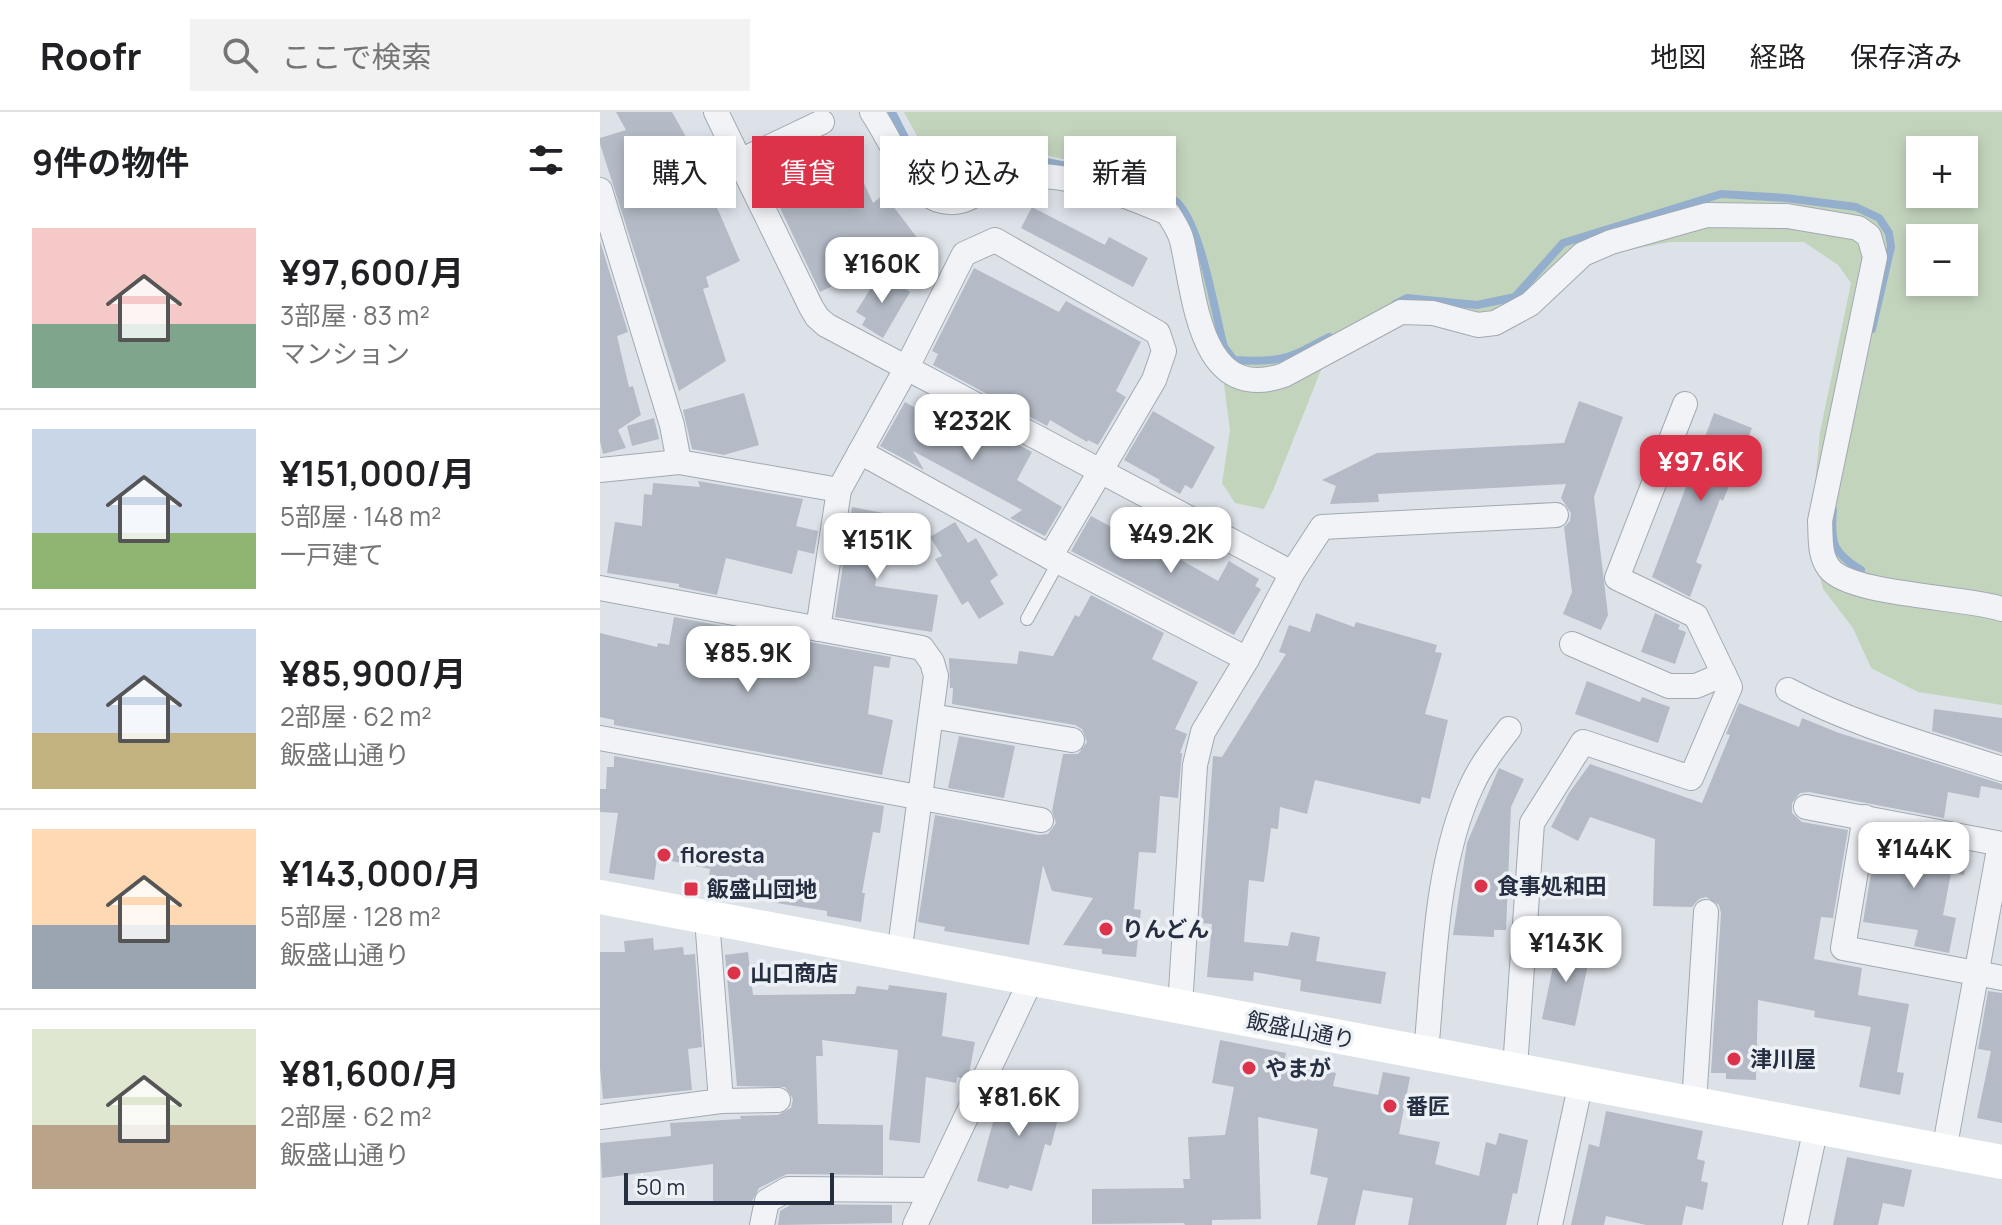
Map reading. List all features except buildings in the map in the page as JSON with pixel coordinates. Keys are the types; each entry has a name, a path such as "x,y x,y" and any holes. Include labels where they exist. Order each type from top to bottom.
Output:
{"street":[{"path":"716,112 817,317 906,369 1292,573"},
{"path":"872,112 918,184 937,200 966,200 998,183 1034,176 1091,185 1168,213 1182,239 1199,319 1209,345 1221,365 1242,377 1271,379 1284,375 1401,312 1433,313 1478,325 1495,323 1530,304 1583,254 1611,242 1707,215 1787,216 1858,228 1869,236 1875,257 1820,521 1826,566 1834,574 1866,586 2002,609"},
{"path":"740,161 822,122"},
{"path":"600,190 672,425 679,462"},
{"path":"818,629 839,490 906,369 964,254 995,240 1158,333 1164,351 1154,380 1054,559"},
{"path":"1515,1068 1532,823 1583,742 1691,778 1730,687 1696,616 1617,578 1685,404"},
{"path":"860,452 1054,559 1247,659"},
{"path":"600,470 679,462 839,490"},
{"path":"1180,1007 1195,765 1203,732 1247,659 1292,573 1322,527 1556,515"},
{"path":"600,588 922,648 932,662 936,676 899,955"},
{"path":"1572,644 1669,686 1696,686 1724,674"},
{"path":"1788,690 1887,734 2002,769"},
{"path":"931,716 1072,740"},
{"path":"1426,1053 1441,902 1455,828 1477,776 1509,729"},
{"path":"600,738 1041,820"},
{"path":"1806,807 2001,844 1944,1151"},
{"path":"1865,817 1843,948 2002,978"},
{"name":"飯盛山通り","path":"600,897 2002,1162"},
{"path":"1694,1104 1706,912"},
{"path":"707,919 721,1101"},
{"path":"915,1225 1031,980"},
{"path":"1550,1225 1581,1082"},
{"path":"600,1117 721,1101 778,1100"},
{"path":"1795,1225 1816,1127"},
{"path":"762,1225 767,1201 788,1189 931,1190"}],"lane":[{"path":"1027,619 1054,559"}],"green space":[{"path":"904,112 2002,112 2002,705 1918,692 1871,668 1853,628 1823,589 1810,538 1820,432 1851,283 1838,265 1804,242 1670,242 1577,260 1512,315 1394,314 1363,319 1335,341 1264,509 1235,503 1222,483 1230,430 1220,355 1172,238 1147,208 1176,208 1176,136 1064,136 1064,159 1048,156 1048,136 917,136"}],"waterway":[{"path":"892,112 924,167 935,178 948,184 962,186 979,181 1011,161 1027,160 1064,166"},
{"path":"1395,304 1407,298 1477,305 1515,297 1563,243 1721,194 1856,207 1879,218 1889,233 1891,247 1872,329"},
{"path":"1176,202 1192,226 1199,245 1224,347 1234,360 1284,358 1329,337"},
{"path":"1833,510 1835,546 1844,558 1861,570"}],"place":[{"name":"floresta","path":"664,855"},
{"name":"食事処和田","path":"1481,886"},
{"name":"飯盛山団地","path":"691,889"},
{"name":"りんどん","path":"1106,929"},
{"name":"山口商店","path":"734,973"},
{"name":"津川屋","path":"1734,1059"},
{"name":"やまが","path":"1249,1068"},
{"name":"番匠","path":"1390,1106"}]}
